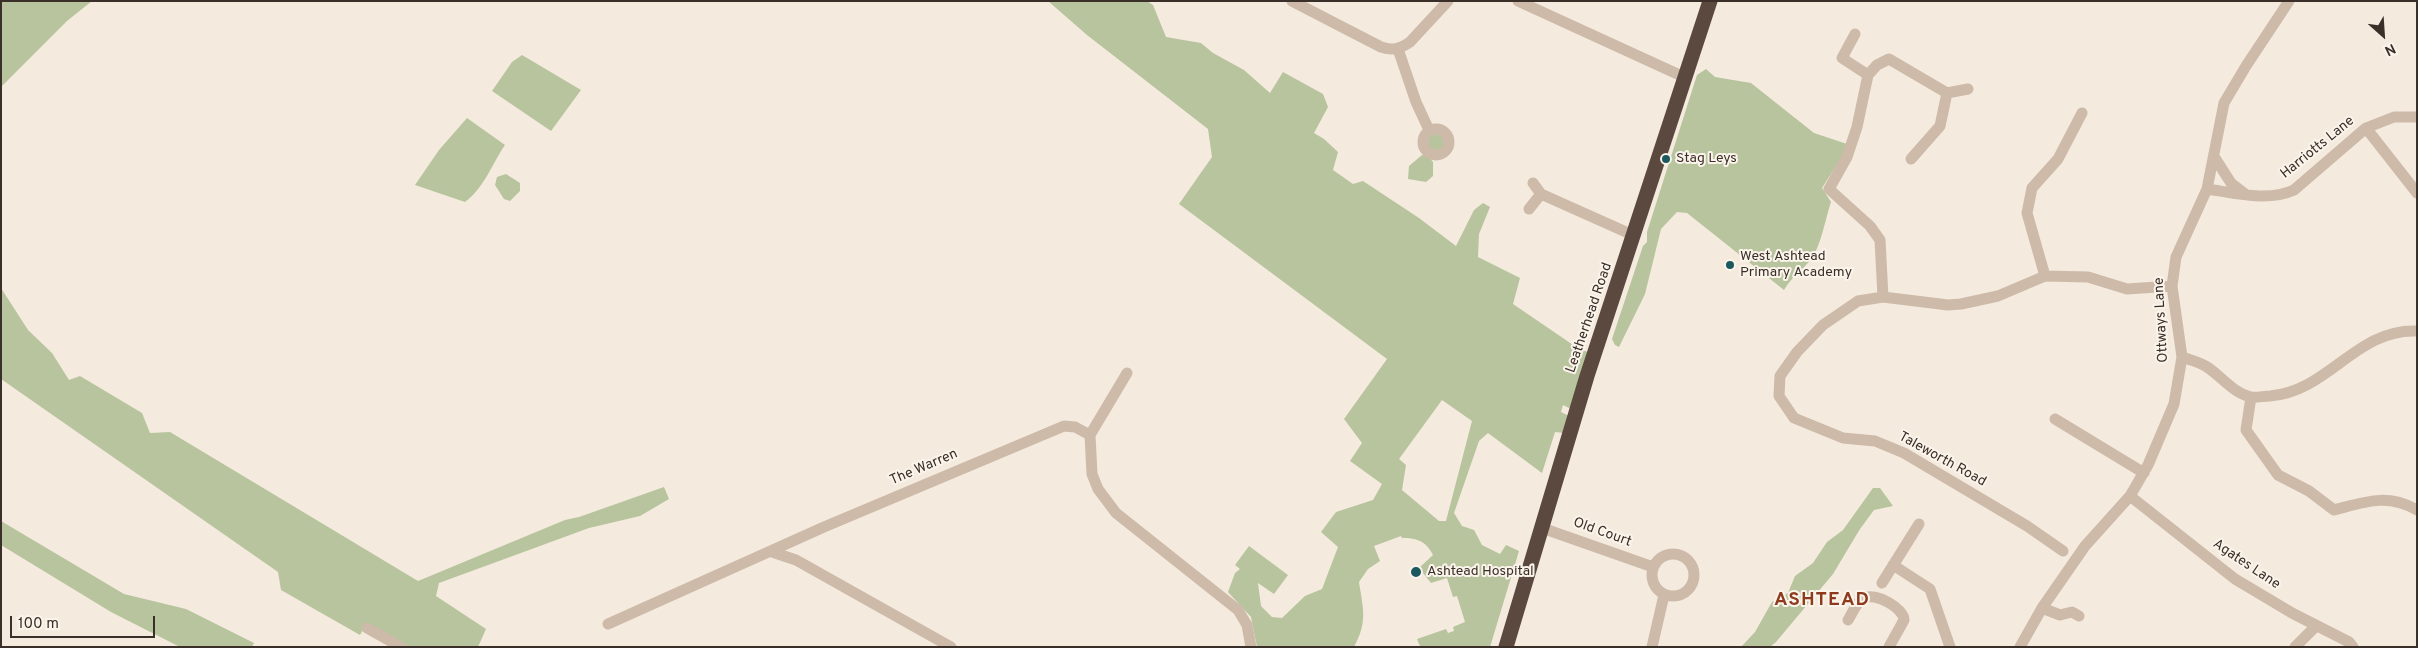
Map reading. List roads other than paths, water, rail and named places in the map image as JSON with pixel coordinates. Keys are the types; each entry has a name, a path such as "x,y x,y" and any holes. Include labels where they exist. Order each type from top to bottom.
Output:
{"highway":[{"name":"Leatherhead Road","path":"1506,647 1587,376 1635,236 1684,77 1710,1"}],"street":[{"path":"1292,1 1381,47 1398,49 1410,42 1448,1"},
{"path":"1518,1 1684,77"},
{"name":"Ottways Lane","path":"2020,647 2042,608 2084,546 2130,496 2144,472 2174,404 2182,357 2172,286 2176,257 2208,189 2224,103 2289,1"},
{"path":"1855,34 1842,58 1868,75"},
{"path":"1398,49 1416,102 1430,130"},
{"path":"1883,297 1880,240 1870,226 1829,190 1847,157 1857,127 1868,75 1877,65 1889,59 1947,93 1968,90"},
{"path":"1911,159 1940,126 1947,93"},
{"path":"2045,276 2027,213 2032,188 2058,160 2082,112"},
{"name":"Harriotts Lane","path":"2208,189 2264,197 2282,196 2294,190 2366,128 2394,117 2417,117"},
{"path":"2366,128 2417,193"},
{"path":"2215,158 2231,183 2246,194"},
{"path":"1533,183 1542,194 1635,236"},
{"path":"1528,209 1542,194"},
{"name":"Taleworth Road","path":"2064,551 2027,526 1904,452 1875,441 1844,438 1794,418 1780,396 1780,376 1797,352 1823,325 1858,301 1883,297 1948,305 1961,304 1998,296 2045,276 2088,277 2126,289 2172,286"},
{"path":"2182,357 2206,366 2230,386 2251,397 2287,395 2319,379 2360,346 2400,330 2417,331"},
{"path":"1127,373 1090,435 1092,474 1105,502 1116,513 1238,610 1247,625 1251,647"},
{"path":"2251,397 2246,430 2278,476 2309,491 2334,510 2377,499 2408,505 2417,510"},
{"path":"2055,419 2144,472"},
{"name":"The Warren","path":"608,624 716,574 772,552 824,527 1064,426 1075,427 1090,435"},
{"name":"Agates Lane","path":"2130,496 2235,579 2316,626 2349,642 2353,647"},
{"path":"1882,583 1919,524"},
{"name":"Old Court","path":"1542,528 1653,568"},
{"path":"772,552 796,560 951,647"},
{"path":"1670,554 1681,556 1690,562 1694,573 1693,584 1686,593 1675,597 1664,595 1656,588 1652,578 1653,568 1660,558 1670,554"},
{"path":"1893,565 1930,589 1950,647"},
{"path":"1652,647 1664,595"},
{"path":"1848,620 1862,599 1869,596 1876,597 1903,614 1904,620 1889,647"},
{"path":"2042,608 2060,615 2072,612 2079,616"},
{"path":"2295,647 2316,626"},
{"path":"367,628 400,647"}],"place":[{"name":"Stag Leys","path":"1666,159"},
{"name":"West Ashtead Primary Academy","path":"1730,265"},
{"name":"Ashtead Hospital","path":"1416,572"}],"district":[{"name":"ASHTEAD","path":"1822,601"}]}
